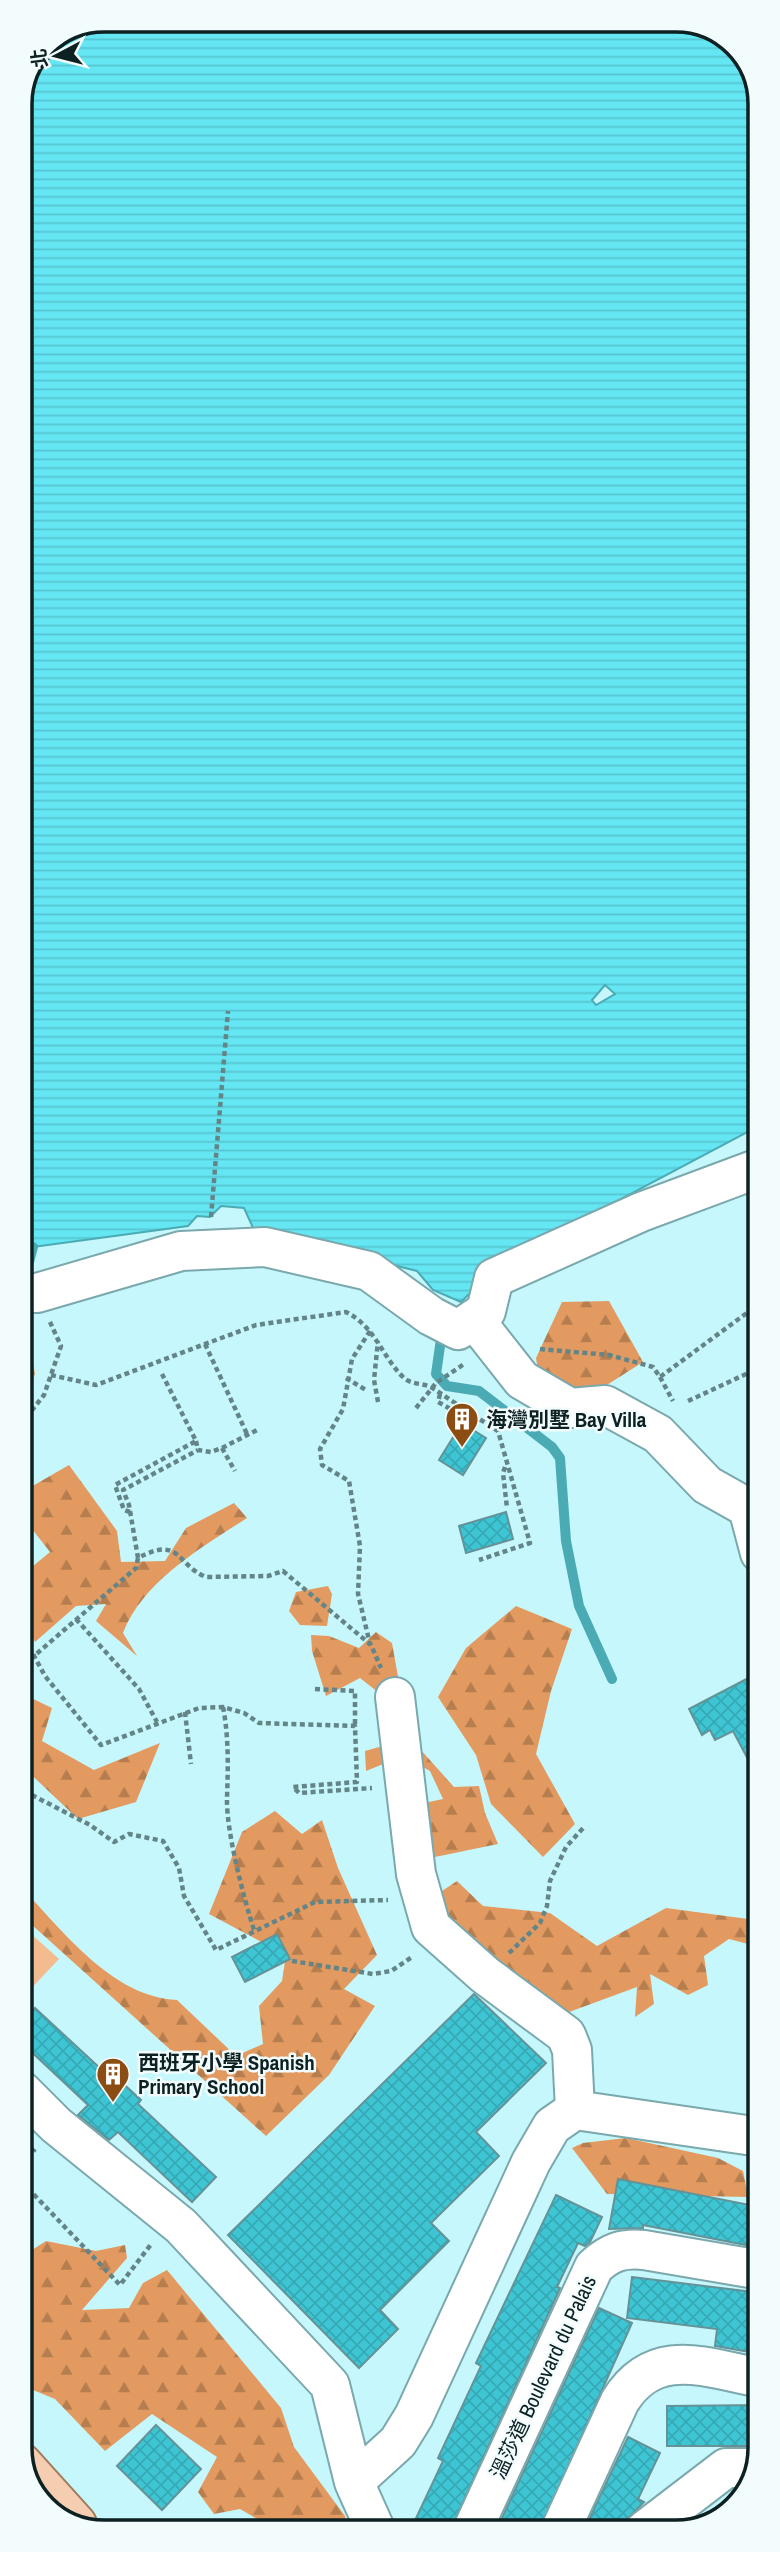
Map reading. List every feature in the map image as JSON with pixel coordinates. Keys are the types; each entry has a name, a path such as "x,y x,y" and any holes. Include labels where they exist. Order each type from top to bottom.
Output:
{"main road":[{"path":"40,2483 64,2509"}],"street":[{"path":"461,1326 486,1311 494,1278 641,1212 748,1172"},
{"path":"32,1292 181,1251 265,1247 369,1271 461,1326 522,1380 570,1408 605,1405 658,1434 707,1485 748,1508"},
{"path":"395,1698 426,1914 485,1975 566,2035 572,2050 575,2110"},
{"path":"32,2101 56,2125 172,2218 330,2385 354,2482 371,2520"},
{"path":"354,2482 398,2442 409,2424 531,2162 552,2126 575,2110 748,2135"},
{"name":"溫莎道 Boulevard du Palais","path":"477,2520 594,2267 608,2254 625,2248 748,2268"},
{"path":"564,2520 631,2384 647,2372 666,2365 687,2364 748,2376"},
{"path":"658,2520 726,2468 746,2468"}],"path":[{"path":"209,1228 228,1011"},
{"path":"32,1298 61,1346 44,1395 32,1410"},
{"path":"51,1376 96,1385 256,1325 334,1312 357,1317 403,1377 411,1383 434,1385"},
{"path":"416,1408 434,1385 446,1377 461,1326 609,1355 653,1367 660,1377 748,1312"},
{"path":"370,1331 358,1345 346,1378 343,1409 320,1450 322,1465 349,1481 360,1546 358,1594 371,1645 395,1698"},
{"path":"377,1402 374,1380 378,1341"},
{"path":"205,1344 247,1434"},
{"path":"162,1374 198,1450"},
{"path":"688,1401 748,1374"},
{"path":"346,1378 366,1390"},
{"path":"434,1385 439,1394 498,1431 530,1543 479,1560"},
{"path":"439,1394 438,1402 477,1424"},
{"path":"34,1656 136,1568 138,1558 123,1490 198,1450 211,1452 258,1429"},
{"path":"130,1512 124,1510 115,1485 196,1441"},
{"path":"222,1448 235,1471"},
{"path":"506,1466 503,1473 507,1508"},
{"path":"138,1558 151,1551 164,1549 183,1556 198,1574 206,1577 268,1576 283,1571 371,1645"},
{"path":"76,1619 139,1689 157,1722"},
{"path":"32,1652 45,1676 101,1745 185,1712 223,1707 244,1713 260,1723 355,1726"},
{"path":"315,1689 355,1691 356,1782 293,1787 299,1793 406,1785"},
{"path":"223,1707 228,1734 230,1784 227,1799 240,1876 254,1931"},
{"path":"185,1712 191,1764"},
{"path":"32,1795 90,1825 114,1842 129,1834 163,1840 179,1868 184,1896 216,1950 315,1902 426,1914 416,1953 391,1971 373,1973 292,1961"},
{"path":"485,1975 540,1923 547,1906 550,1881 566,1847 585,1826"},
{"path":"32,2193 120,2285 172,2218"}],"green space":[{"path":"609,1301 643,1362 599,1390 544,1407 536,1358 562,1302"},
{"path":"32,1358 35,1374 32,1380"},
{"path":"69,1465 117,1531 121,1562 165,1561 186,1528 234,1503 247,1518 193,1553 144,1597 123,1633 137,1656 96,1621 106,1604 76,1606 35,1642 32,1636 32,1567 50,1552 32,1529 32,1486"},
{"path":"328,1586 332,1594 327,1626 300,1625 289,1611 296,1592"},
{"path":"516,1606 572,1629 551,1691 536,1754 575,1824 543,1857 491,1804 476,1755 438,1697 466,1648"},
{"path":"376,1632 392,1643 400,1688 379,1693 360,1678 326,1696 312,1651 311,1635 329,1636 359,1648"},
{"path":"32,1698 52,1708 42,1741 94,1770 160,1743 136,1802 78,1819 32,1775"},
{"path":"397,1742 420,1749 454,1787 479,1786 485,1813 498,1844 430,1858 408,1796 429,1802 443,1799 430,1771 403,1756 366,1771 365,1751"},
{"path":"275,1811 302,1834 322,1820 338,1868 377,1955 344,1989 375,2006 329,2075 266,2136 32,1925 32,1899 90,1959 110,1975 153,1996 177,2000 236,2056 263,2044 259,2006 282,1981 286,1955 209,1914 242,1832"},
{"path":"457,1881 483,1906 550,1913 597,1946 666,1908 748,1919 748,1944 729,1939 704,1956 708,1985 688,1995 650,1974 654,2004 635,2017 637,1987 542,2022 437,1933 439,1893"},
{"path":"626,2138 718,2158 743,2171 748,2197 607,2194 572,2148 583,2143"},
{"path":"46,2241 96,2251 125,2245 127,2258 82,2310 129,2308 143,2283 167,2270 281,2408 294,2447 346,2520 259,2520 240,2509 214,2514 198,2492 217,2457 152,2414 105,2451 55,2399 33,2390 32,2250"}],"shaded area":[{"path":"32,1935 59,1959 32,1987"}],"water":[{"path":"103,32 681,32 713,41 736,63 748,94 748,1132 500,1263 461,1302 433,1290 417,1271 254,1230 244,1208 221,1206 210,1217 197,1216 188,1226 33,1247 32,103 33,89 44,63 63,44 76,37","holes":["605,985 615,994 596,1005 592,1000"]}],"building":[{"name":"海灣別墅 Bay Villa","path":"462,1423 486,1438 463,1475 439,1460"},
{"path":"506,1512 513,1539 466,1553 459,1526"},
{"path":"748,1678 748,1759 733,1731 715,1740 710,1730 702,1735 689,1709"},
{"path":"277,1934 290,1959 245,1982 232,1957"},
{"path":"474,1994 546,2063 476,2132 499,2156 431,2223 449,2241 380,2310 398,2329 359,2368 228,2235"},
{"name":"西班牙小學 Spanish Primary School","path":"35,2008 115,2082 118,2079 141,2100 138,2104 216,2177 192,2202 118,2132 109,2140 78,2115 88,2105 32,2052 32,2011"},
{"path":"618,2179 748,2205 748,2245 643,2225 643,2228 609,2229"},
{"path":"556,2195 602,2217 590,2242 585,2246 578,2243 455,2520 415,2520 443,2461 438,2458 481,2366 476,2363"},
{"path":"632,2277 748,2291 748,2352 715,2346 717,2329 627,2318"},
{"path":"599,2308 632,2323 544,2520 501,2520"},
{"path":"748,2405 748,2446 667,2446 667,2406"},
{"path":"156,2425 201,2469 162,2510 117,2466"},
{"path":"628,2437 660,2453 638,2499 644,2502 626,2520 589,2520"}],"waterway":[{"path":"442,1332 436,1374 447,1386 479,1391 552,1447 560,1458 566,1541 579,1606 612,1679"}],"place":[{"name":"海灣別墅 Bay Villa","path":"462,1449"},
{"name":"西班牙小學 Spanish Primary School","path":"113,2104"}]}
